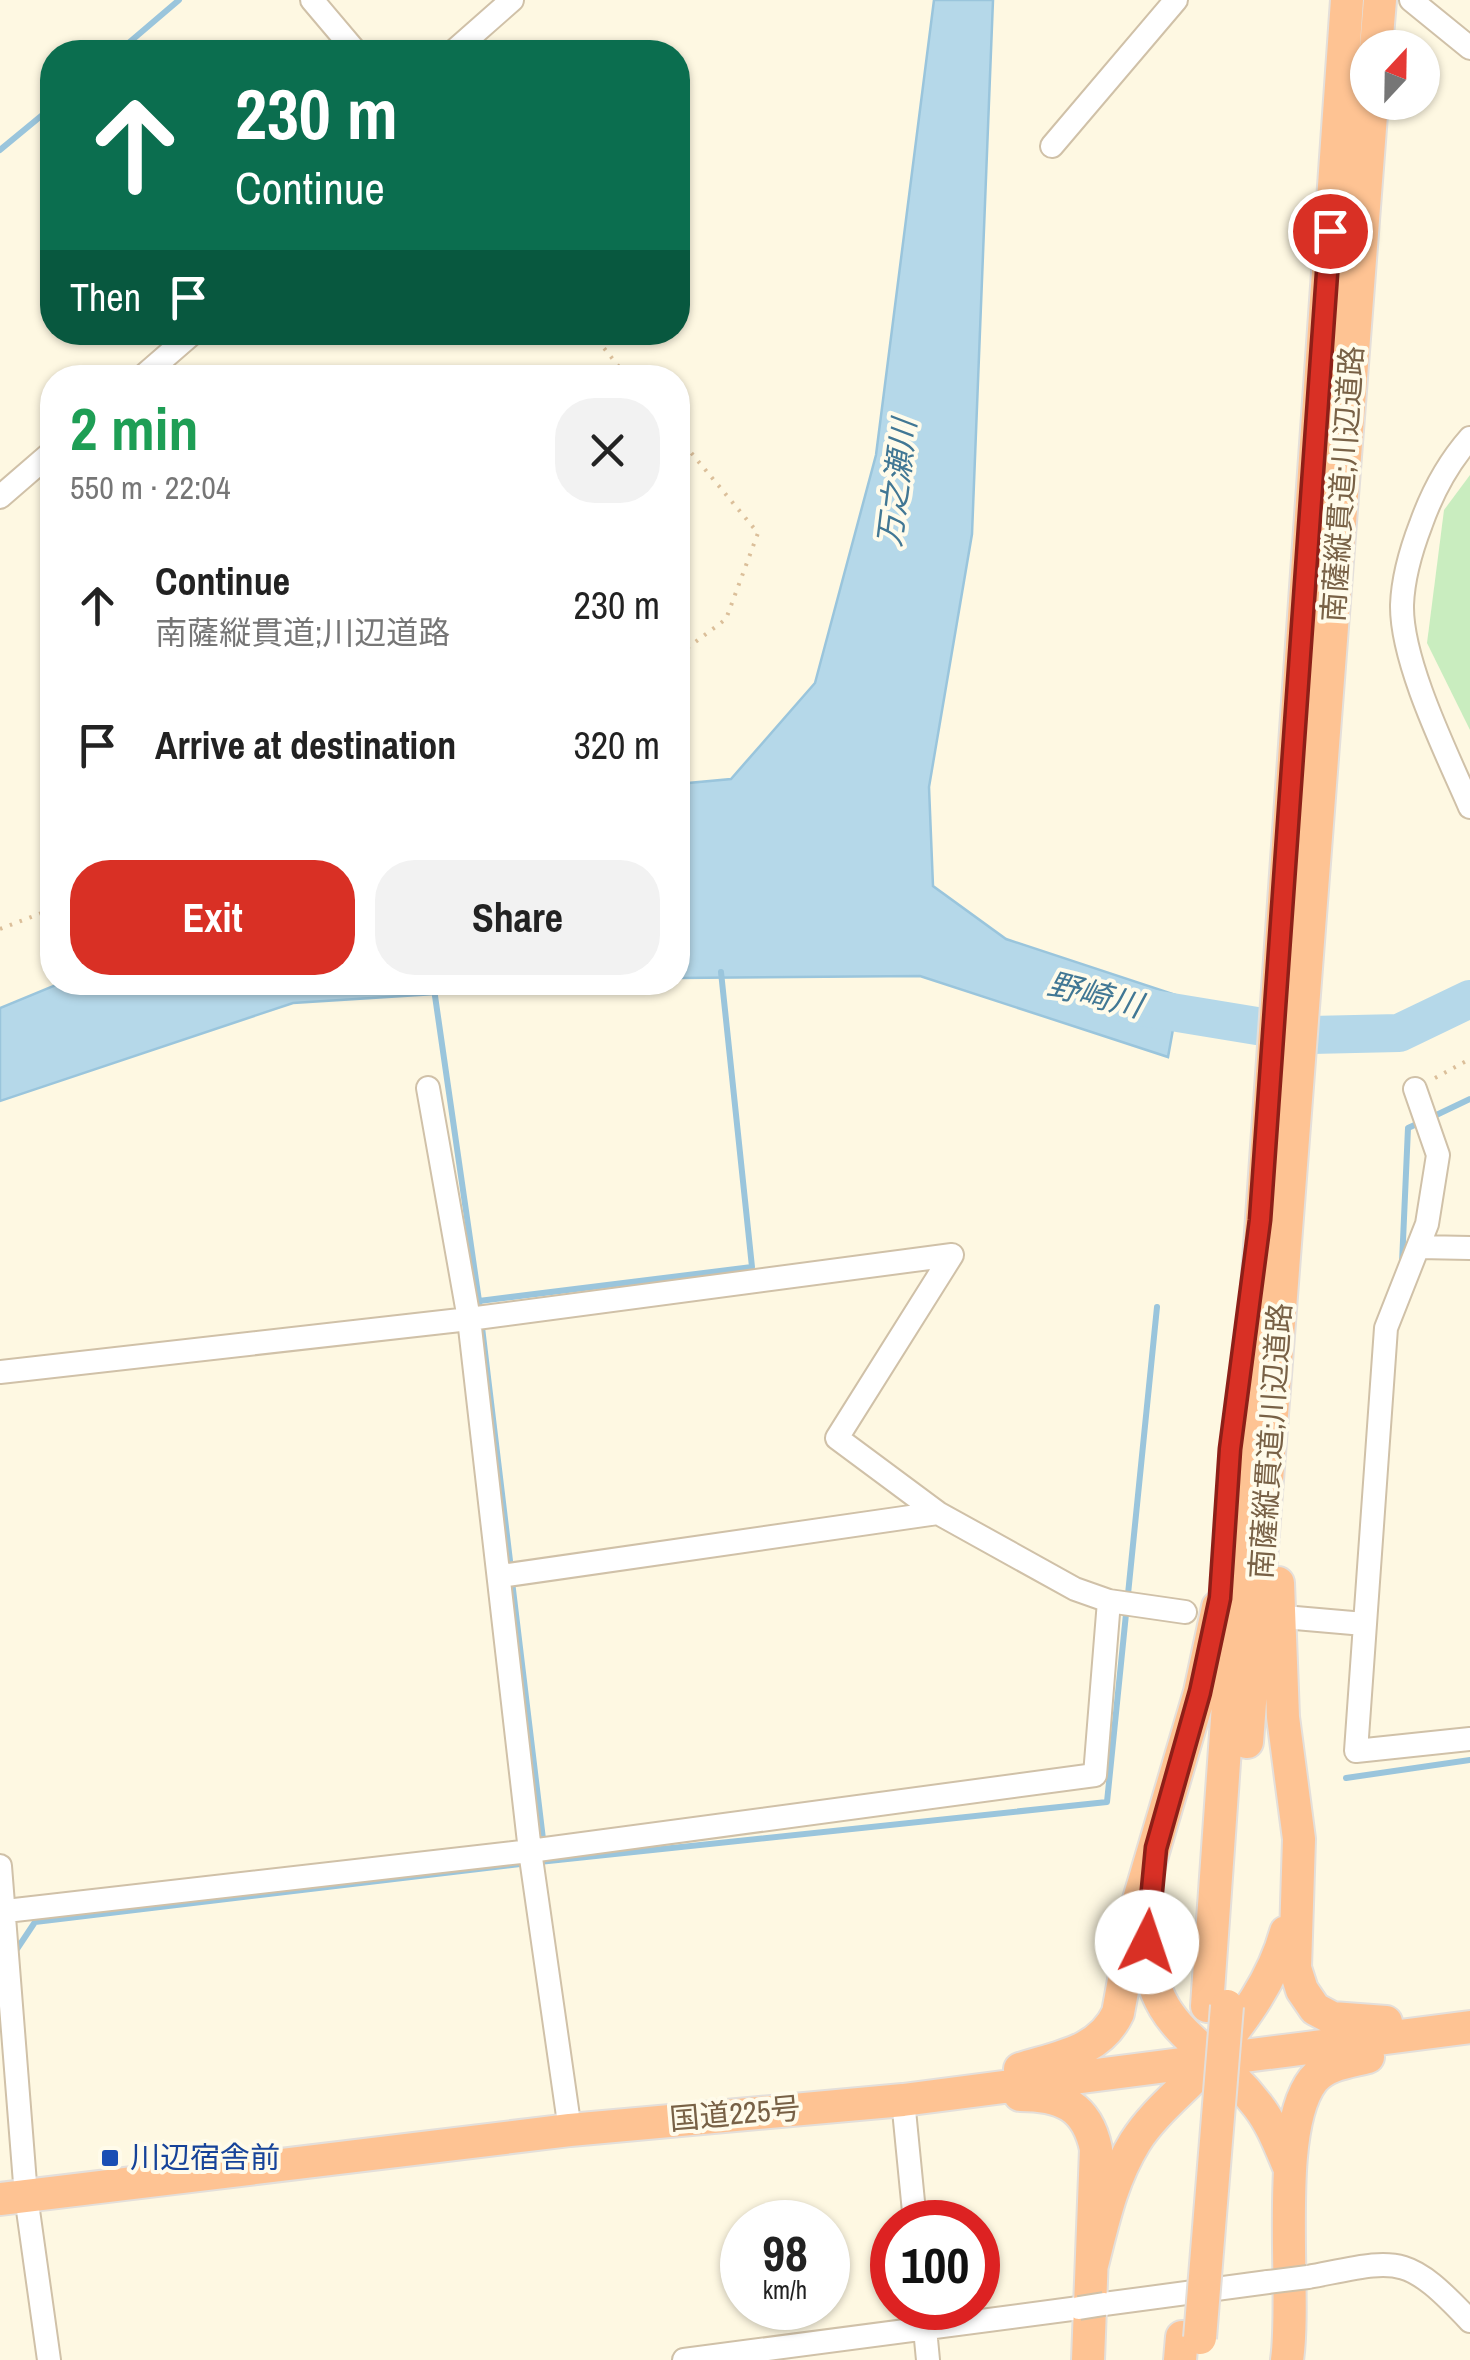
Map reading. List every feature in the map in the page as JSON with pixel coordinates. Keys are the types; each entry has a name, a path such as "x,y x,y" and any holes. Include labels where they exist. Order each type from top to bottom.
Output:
{"highway":[{"name":"南薩縦貫道;川辺道路","path":"1292,965 1347,0"},
{"path":"1378,30 1380,0"},
{"name":"南薩縦貫道;川辺道路","path":"1190,2349 1292,965 1370,120"},
{"path":"940,2095 1093,2046 1110,2029 1126,1979 1138,1903 1200,1692 1220,1598 1230,1449 1273,1228"},
{"path":"1273,1228 1278,1602 1283,1718 1299,1839 1295,1968 1302,1990 1315,2009 1332,2018 1470,2027"},
{"path":"1156,1848 1147,1922 1146,1962 1152,1988 1184,2034 1256,2103 1273,2129 1291,2172"},
{"path":"1092,2266 1112,2186 1136,2141 1169,2098 1212,2061 1270,1978 1294,1904"},
{"path":"1288,2360 1291,2172 1298,2108 1313,2080 1329,2067 1470,2027"},
{"name":"国道225号","path":"13,2197 570,2130 904,2100 1470,2027"},
{"path":"940,2095 1046,2095 1069,2104 1091,2124 1096,2149 1088,2360"}],"street":[{"path":"312,0 346,40"},
{"path":"466,40 512,0"},
{"path":"1052,146 1176,0"},
{"path":"1411,0 1470,46"},
{"path":"156,365 179,345"},
{"path":"1470,438 1454,456 1429,501 1409,555 1402,608 1432,720 1470,807"},
{"path":"0,497 40,462"},
{"path":"428,1088 469,1318 508,1575 530,1851 570,2130"},
{"path":"1415,1089 1438,1155 1419,1246 1386,1328 1356,1751 1470,1739"},
{"path":"1419,1246 1470,1248"},
{"path":"0,1372 469,1318 952,1255 837,1438 938,1513 1075,1589 1110,1601 1184,1612"},
{"path":"508,1575 938,1513"},
{"path":"6,1911 530,1851 1095,1776 1110,1601"},
{"path":"1284,1618 1364,1624"},
{"path":"0,1866 6,1911 13,2197 49,2360"},
{"path":"904,2100 913,2200"},
{"path":"1000,2313 1079,2308 1386,2263 1427,2276 1470,2321"},
{"path":"684,2360 870,2327"},
{"path":"925,2330 928,2360"}],"path":[{"path":"601,345 617,365"},
{"path":"690,450 758,532 726,618 690,646"},
{"path":"0,929 40,914"},
{"path":"1415,1089 1470,1058"}],"green space":[{"path":"1470,475 1470,730 1427,643 1444,510"}],"water":[{"name":"万之瀬川","path":"934,0 993,0 972,534 929,787 933,886 1006,939 1179,996 1168,1057 920,976 690,978 690,783 731,779 815,683 876,455"},
{"path":"40,992 40,995 420,995 293,1003 0,1101 0,1008"}],"waterway":[{"path":"132,40 179,0"},
{"path":"0,150 40,117"},
{"path":"480,1310 479,1301 752,1267 721,972"},
{"path":"435,995 479,1301"},
{"name":"野崎川","path":"1129,1005 1311,1035 1399,1033 1470,999"},
{"path":"1430,1118 1470,1099"},
{"path":"1402,1263 1408,1128 1419,1123"},
{"path":"539,1862 1107,1802 1157,1307"},
{"path":"482,1327 511,1569"},
{"path":"512,1581 543,1839"},
{"path":"1346,1778 1470,1760"},
{"path":"13,1955 35,1922 520,1864"}],"place":[{"name":"川辺宿舎前","path":"110,2158"}],"route":[{"path":"1147,1942 1156,1848 1200,1692 1220,1598 1230,1449 1260,1220 1330,231"}]}
